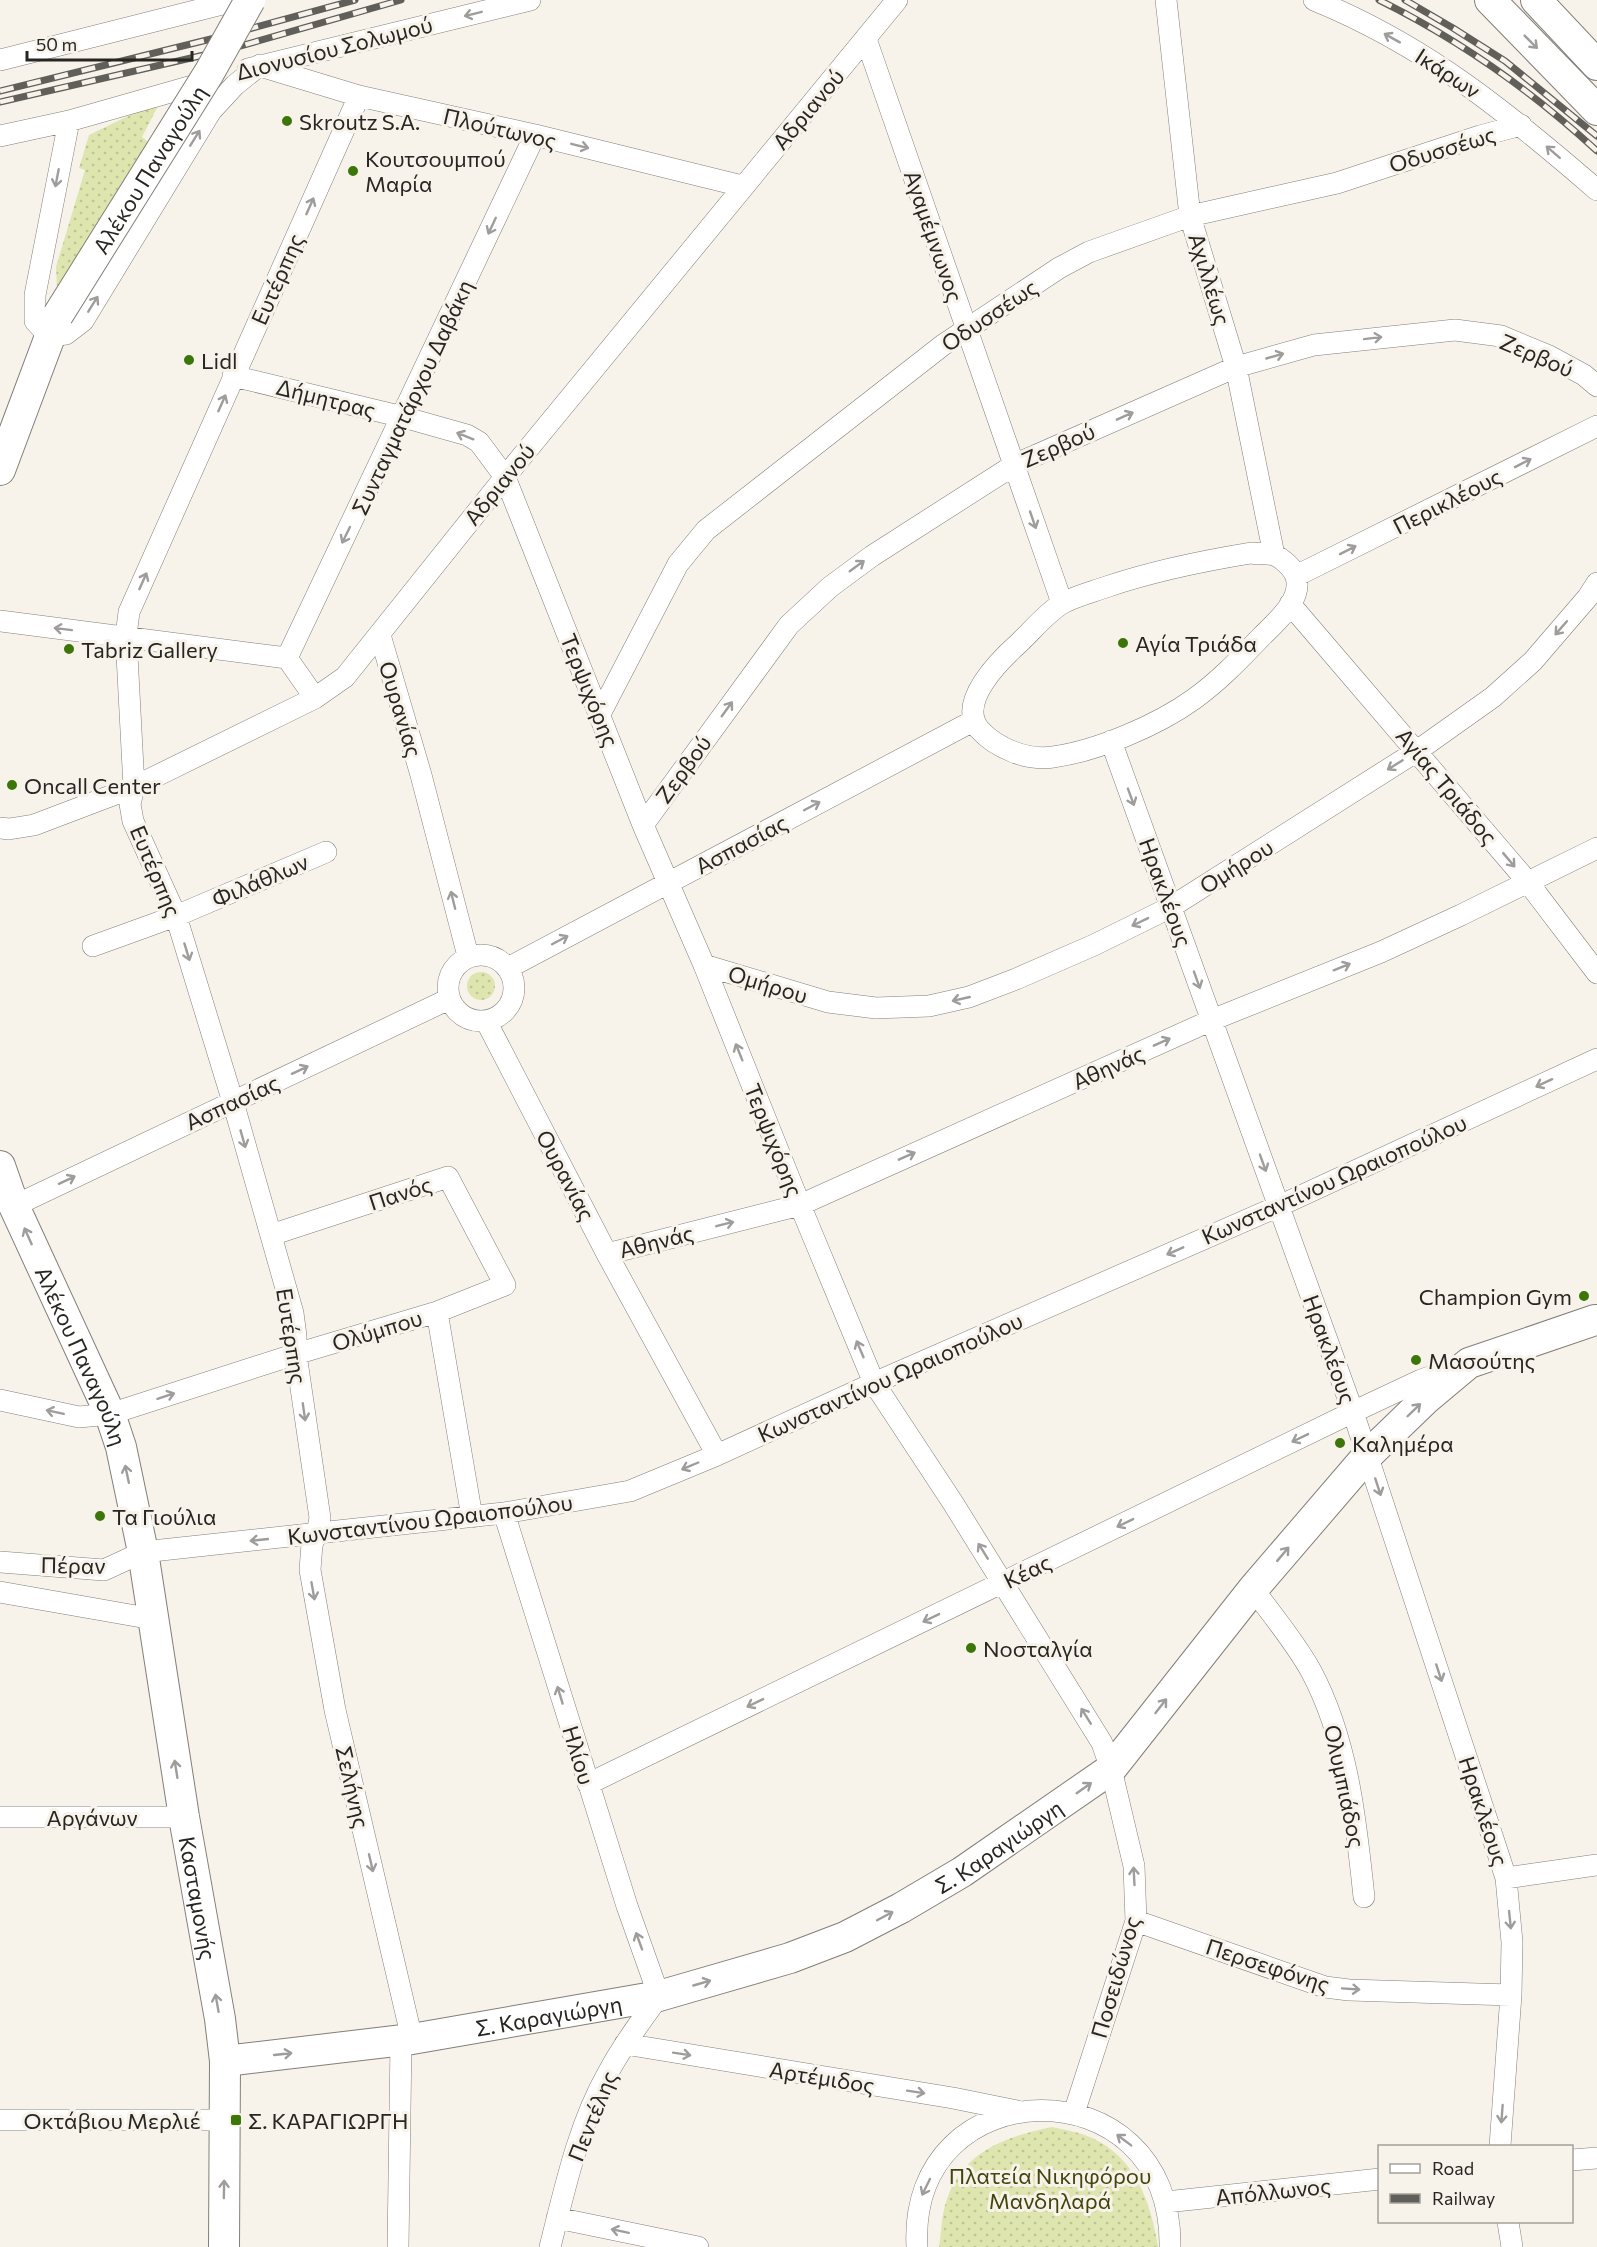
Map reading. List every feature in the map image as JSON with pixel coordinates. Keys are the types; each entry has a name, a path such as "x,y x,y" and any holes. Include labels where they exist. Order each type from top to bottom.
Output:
{"street":[{"path":"0,60 200,4 238,0"},
{"name":"Αλέκου Παναγούλη","path":"0,470 53,325 209,73 250,0"},
{"name":"Διονυσίου Σολωμού","path":"0,136 69,121 260,65 530,0"},
{"name":"Αδριανού","path":"0,828 34,825 134,787 315,698 345,677 742,186 897,0"},
{"name":"Αχιλλέως","path":"1166,0 1190,216 1236,367 1274,555"},
{"name":"Ικάρων","path":"1314,0 1366,23 1461,79 1597,190"},
{"path":"1472,0 1497,8 1597,110"},
{"path":"1536,0 1597,65"},
{"name":"Αγαμέμνωνος","path":"866,39 1062,603"},
{"path":"69,121 35,295 35,321 53,325 66,334 83,321 212,111 235,85 260,65"},
{"name":"Πλούτωνος","path":"260,65 359,96 535,135 742,186"},
{"name":"Ευτέρπης","path":"317,1534 320,1518 296,1354 293,1313 233,1102 176,916 133,821 130,804 134,787 126,624 129,612 233,376 359,96"},
{"name":"Οδυσσέως","path":"600,714 678,564 706,530 966,329 1059,268 1089,252 1190,216 1337,183 1480,136 1521,126"},
{"name":"Συνταγματάρχου Δαβάκη","path":"287,658 535,135"},
{"name":"Ζερβού","path":"643,825 789,624 830,587 872,556 1014,465 1236,367 1314,345 1455,330 1501,336 1549,356 1584,375 1597,387"},
{"name":"Δήμητρας","path":"233,376 403,417 467,435 479,442 505,477"},
{"name":"Περικλέους","path":"1296,576 1597,426"},
{"name":"Τερψιχόρης","path":"505,477 643,825 704,965 874,1383 953,1503 1102,1743 1112,1769"},
{"path":"1251,553 1274,555 1287,564 1296,576 1296,591 1290,604 1234,665 1196,698 1170,715 1111,741 1051,758 1024,755 1001,747 986,737 973,721 972,710 978,691 999,662 1062,603 1145,574 1251,553"},
{"name":"Ομήρου","path":"704,965 837,1003 876,1008 929,1006 969,997 1016,979 1094,945 1171,907 1417,751 1493,697 1533,661 1588,597 1597,583"},
{"name":"Αγίας Τριάδος","path":"1290,604 1527,881 1597,973"},
{"path":"0,621 287,658 315,698"},
{"name":"Ουρανίας","path":"380,636 421,775 468,956"},
{"name":"Ασπασίας","path":"508,968 973,721"},
{"name":"Ηρακλέους","path":"1111,741 1368,1455 1506,1878 1512,1942 1511,1995 1500,2145"},
{"name":"Αθηνάς","path":"608,1254 800,1204 1212,1020 1381,952 1597,848"},
{"name":"Φιλάθλων","path":"93,946 176,916 326,852"},
{"path":"483,954 497,958 508,968 514,980 514,994 509,1006 499,1016 486,1021 475,1020 455,1009 449,999 448,987 450,974 457,964 468,956 483,954"},
{"name":"Ασπασίας","path":"14,1206 449,999"},
{"name":"Ουρανίας","path":"486,1021 717,1455"},
{"name":"Κωνσταντίνου Ωραιοπούλου","path":"143,1552 504,1513 630,1491 717,1455 874,1383 1279,1206 1597,1059"},
{"name":"Αλέκου Παναγούλη","path":"0,1166 14,1206 110,1414 121,1447 143,1552"},
{"name":"Πανός","path":"271,1234 448,1177 505,1285"},
{"name":"Ολύμπου","path":"0,1400 79,1416 110,1414 436,1312 505,1285"},
{"path":"436,1312 472,1516"},
{"name":"Σ. Καραγιώργη","path":"225,2061 406,2040 659,1996 790,1958 845,1937 909,1903 962,1872 1112,1769 1253,1589 1368,1455 1426,1399 1469,1363 1596,1323"},
{"name":"Κέας","path":"588,1784 1353,1412 1421,1380 1469,1363"},
{"name":"Ηλίου","path":"504,1513 627,1906 659,1996"},
{"name":"Σελήνης","path":"317,1534 312,1544 310,1570 335,1710 406,2040 398,2247"},
{"name":"Πέραν","path":"0,1562 104,1570 143,1552"},
{"name":"Κασταμονής","path":"143,1552 225,2061 224,2247"},
{"name":"Ολυμπιάδος","path":"1253,1589 1302,1656 1322,1694 1347,1774 1364,1897"},
{"path":"0,1592 153,1619"},
{"name":"Ποσειδώνος","path":"1074,2113 1136,1921 1134,1866 1112,1769"},
{"name":"Αργάνων","path":"0,1817 184,1817"},
{"path":"1506,1878 1597,1865"},
{"name":"Περσεφόνης","path":"1136,1921 1325,1987 1349,1990 1511,1995"},
{"name":"Πεντέλης","path":"550,2247 580,2134 607,2074 659,1996"},
{"name":"Αρτέμιδος","path":"625,2044 1020,2111"},
{"path":"917,2247 916,2227 922,2194 938,2164 960,2139 988,2121 1020,2111 1038,2109 1074,2113 1105,2125 1132,2145 1152,2172 1166,2202 1170,2247"},
{"name":"Οκτάβιου Μερλιέ","path":"0,2120 225,2120"},
{"path":"1573,2160 1597,2158"},
{"name":"Απόλλωνος","path":"1166,2202 1378,2179"},
{"path":"557,2218 698,2247"},
{"path":"1508,2223 1512,2247"}],"green space":[{"path":"155,103 158,106 142,137 148,142 57,287 56,267 85,170 79,168 89,135"},
{"path":"481,972 491,976 495,986 491,996 481,1000 471,996 467,986 471,976"},
{"name":"Πλατεία Νικηφόρου Μανδηλαρά","path":"1052,2127 1087,2136 1120,2157 1146,2198 1158,2247 939,2247 943,2214 949,2194 969,2163 982,2152 997,2144"}],"railway":[{"path":"0,91 223,36 355,0"},
{"path":"0,102 230,49 401,0"},
{"path":"1379,0 1466,49 1547,108 1597,151"},
{"path":"1405,0 1505,61 1597,136"}],"place":[{"name":"Skroutz S.A.","path":"287,121"},
{"name":"Κουτσουμπού Μαρία","path":"353,171"},
{"name":"Lidl","path":"189,360"},
{"name":"Αγία Τριάδα","path":"1123,643"},
{"name":"Tabriz Gallery","path":"69,649"},
{"name":"Oncall Center","path":"12,785"},
{"name":"Champion Gym","path":"1584,1296"},
{"name":"Μασούτης","path":"1416,1360"},
{"name":"Καλημέρα","path":"1340,1443"},
{"name":"Τα Γιούλια","path":"100,1516"},
{"name":"Νοσταλγία","path":"971,1648"},
{"name":"Σ. ΚΑΡΑΓΙΩΡΓΗ","path":"236,2120"}]}
